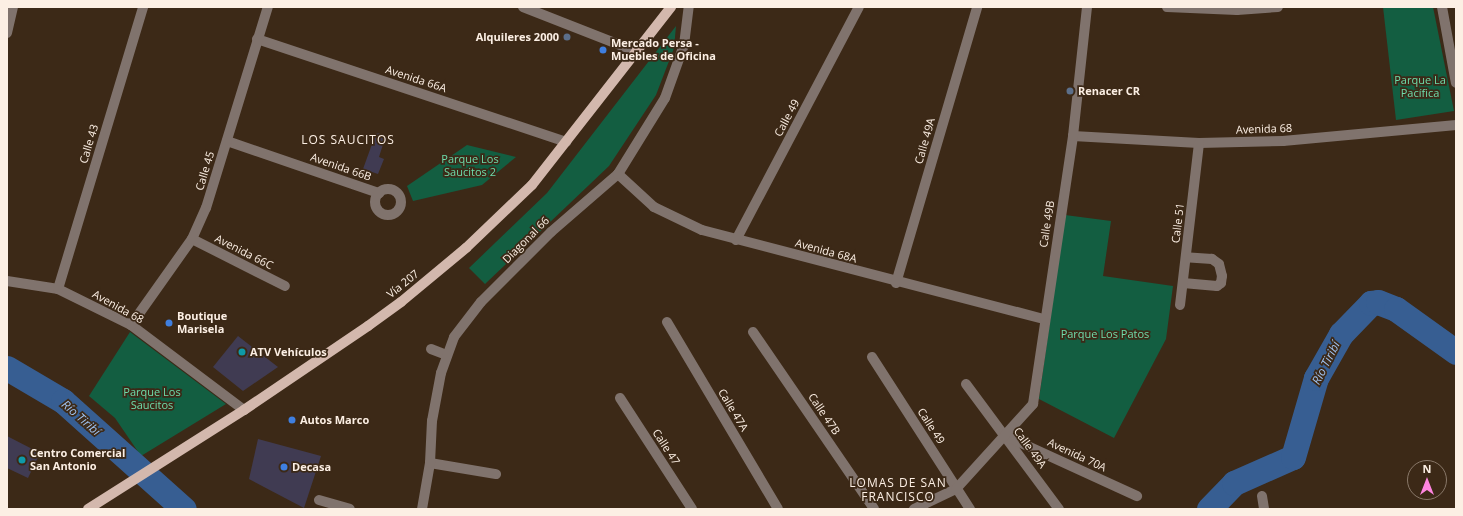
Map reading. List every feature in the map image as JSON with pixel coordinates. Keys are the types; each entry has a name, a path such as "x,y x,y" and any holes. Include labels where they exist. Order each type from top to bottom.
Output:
{"main road":[{"name":"Vía 207","path":"88,509 244,410 413,293 466,248 532,185 638,52 671,7"}],"street":[{"path":"7,33 13,7"},
{"name":"Calle 43","path":"58,289 143,7"},
{"name":"Calle 45","path":"130,325 192,239 206,208 268,7"},
{"path":"523,7 638,52"},
{"path":"549,16 554,7"},
{"name":"Diagonal 66","path":"422,509 430,463 432,421 441,373 454,337 481,302 551,232 618,174 665,98 684,45 690,7"},
{"name":"Calle 49","path":"736,240 859,7"},
{"name":"Calle 49A","path":"896,282 977,7"},
{"name":"Calle 49B","path":"956,489 1006,436 1033,404 1044,319 1073,136 1087,7"},
{"path":"1167,7 1237,10 1278,7"},
{"path":"1442,7 1456,83"},
{"name":"Avenida 66A","path":"257,39 566,142"},
{"name":"Avenida 68","path":"1073,136 1199,143 1283,141 1456,125"},
{"name":"Avenida 66B","path":"227,141 379,193"},
{"name":"Calle 51","path":"1180,305 1199,143"},
{"name":"Avenida 68A","path":"618,174 654,207 702,230 896,282 1044,319"},
{"name":"Avenida 66C","path":"192,239 285,286"},
{"path":"1183,282 1217,286 1221,283 1222,276 1219,264 1212,259 1186,257"},
{"name":"Avenida 68","path":"7,281 58,289 130,325 244,410"},
{"name":"Calle 47A","path":"667,322 778,509"},
{"name":"Calle 47B","path":"753,332 874,509"},
{"path":"431,349 447,355"},
{"name":"Calle 49","path":"872,357 970,509"},
{"name":"Calle 49A","path":"966,384 1059,509"},
{"name":"Calle 47","path":"620,398 692,509"},
{"name":"Avenida 70A","path":"1006,436 1137,496"},
{"path":"430,463 496,474"},
{"path":"914,509 956,489"},
{"path":"1262,496 1264,509"},
{"path":"320,500 350,509"}],"green space":[{"name":"Parque La Pacífica","path":"1383,7 1433,7 1454,111 1396,120"},
{"path":"676,26 674,48 656,95 609,166 485,284 469,268 547,193"},
{"name":"Parque Los Saucitos 2","path":"467,145 516,157 482,185 413,201 407,186"},
{"name":"Parque Los Patos","path":"1065,215 1111,221 1103,276 1173,286 1166,339 1114,438 1039,399"},
{"name":"Parque Los Saucitos","path":"130,332 226,404 141,456 115,418 89,396"}],"building":[{"path":"376,133 386,135 379,157 384,159 378,174 363,169"},
{"name":"ATV Vehículos","path":"238,336 278,367 243,391 213,367"},
{"name":"Centro Comercial San Antonio","path":"7,436 40,453 28,478 7,468"},
{"name":"Decasa","path":"258,439 321,456 304,508 249,479"}],"waterway":[{"name":"Río Tiribí","path":"1209,509 1234,483 1293,457 1316,378 1341,334 1371,303 1378,302 1396,309 1456,352"},
{"name":"Río Tiribí","path":"7,368 63,401 184,509"}],"place":[{"name":"Alquileres 2000","path":"567,37"},
{"name":"Mercado Persa - Muebles de Oficina","path":"603,50"},
{"name":"Renacer CR","path":"1070,91"},
{"name":"Boutique Marisela","path":"169,323"},
{"name":"ATV Vehículos","path":"242,352"},
{"name":"Autos Marco","path":"292,420"},
{"name":"Centro Comercial San Antonio","path":"22,460"},
{"name":"Decasa","path":"284,467"}],"district":[{"name":"LOS SAUCITOS","path":"348,140"},
{"name":"LOMAS DE SAN FRANCISCO","path":"898,490"}]}
